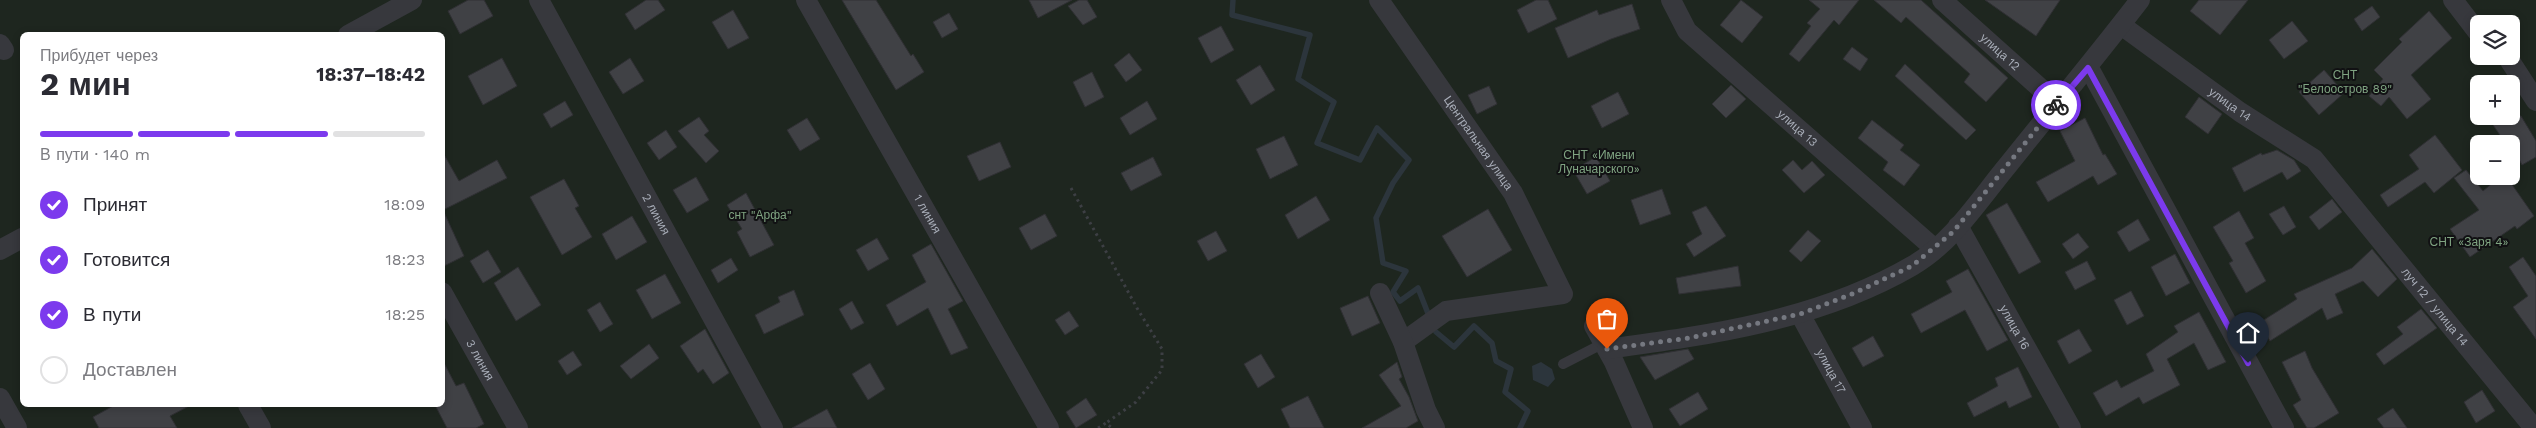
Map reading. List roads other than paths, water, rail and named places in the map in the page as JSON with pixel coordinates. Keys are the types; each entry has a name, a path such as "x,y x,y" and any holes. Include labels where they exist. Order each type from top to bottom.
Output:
{"street":[{"path":"353,32 412,0"},
{"name":"2 линия","path":"539,0 774,428"},
{"name":"1 линия","path":"806,0 1048,428"},
{"name":"Центральная улица","path":"1379,0 1513,193 1563,294 1446,311 1403,342"},
{"name":"улица 13","path":"1671,0 1686,31 1934,249"},
{"name":"улица 12","path":"1942,0 2058,104"},
{"path":"1605,346 1689,338 1800,314 1852,294 1912,266 1934,249 1958,226 2088,68 2140,0"},
{"path":"2453,0 2470,22"},
{"name":"улица 14","path":"2121,25 2240,112 2314,159 2336,186"},
{"path":"2513,65 2536,101"},
{"path":"2088,68 2284,428"},
{"name":"луч 12 / улица 14","path":"2336,186 2534,428"},
{"name":"улица 16","path":"1958,226 2071,428"},
{"path":"0,250 20,239"},
{"path":"1380,293 1403,342 1426,410 1435,428"},
{"name":"3 линия","path":"445,297 518,428"},
{"name":"улица 17","path":"1800,314 1862,428"},
{"path":"1594,326 1643,428"},
{"path":"0,398 17,428"},
{"path":"249,407 261,428"}],"lane":[{"path":"1563,364 1605,346"}],"waterway":[{"path":"1233,0 1232,15 1310,35 1298,79 1334,102 1317,143 1360,160 1377,128 1409,160 1393,183 1376,218 1383,263 1406,271 1393,292 1400,301 1418,288 1429,316"},
{"path":"1436,332 1454,347 1474,326 1492,343 1496,361 1511,369 1505,392 1528,411 1520,428"}],"park label":[{"name":"СНТ \"Белоостров 89\"","path":"2345,82"},
{"name":"СНТ «Имени Луначарского»","path":"1599,162"},
{"name":"снт \"Арфа\"","path":"760,215"},
{"name":"СНТ «Заря 4»","path":"2469,242"}]}
